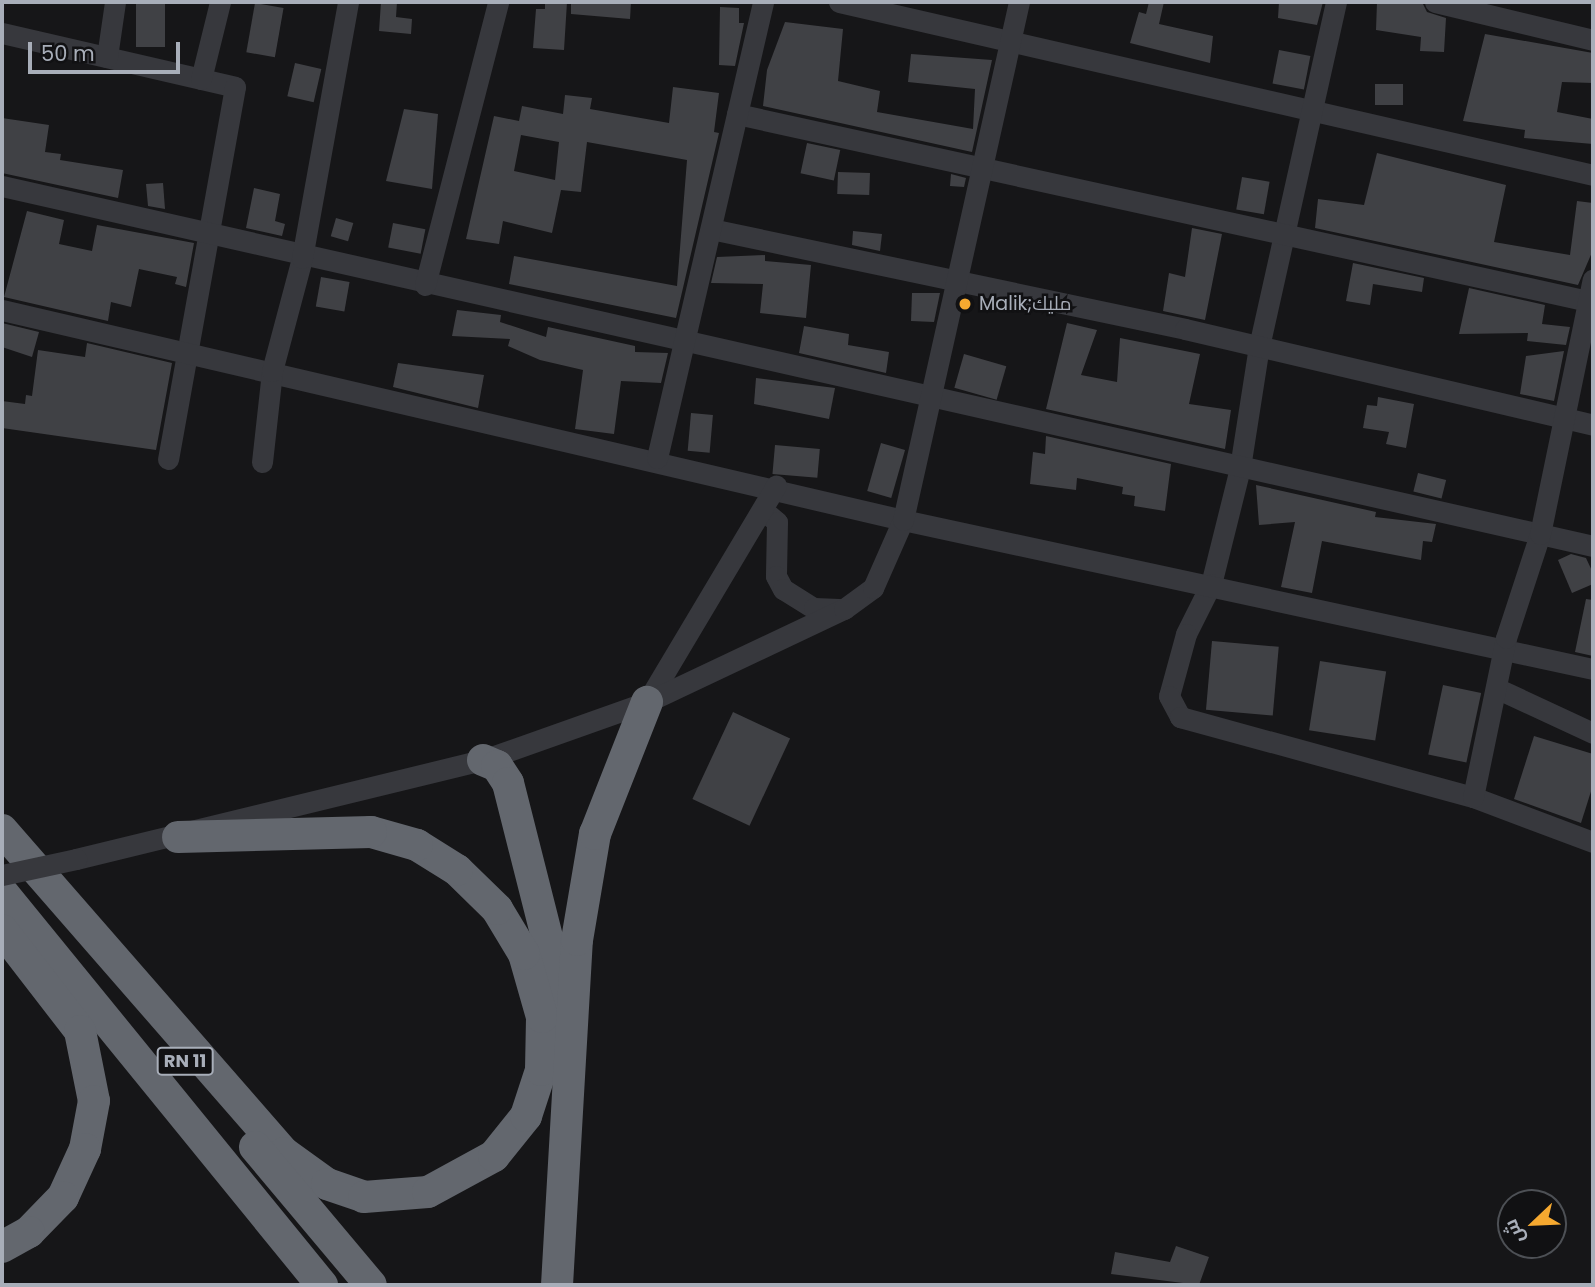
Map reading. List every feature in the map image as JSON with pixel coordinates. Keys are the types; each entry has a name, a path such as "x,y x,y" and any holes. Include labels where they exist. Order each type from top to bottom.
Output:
{"highway":[{"path":"557,1285 569,1022 595,834 647,702"},
{"path":"483,760 497,766 509,783 569,1022"},
{"path":"2,832 284,1153 327,1184 364,1197 428,1192 494,1156 526,1116 541,1070 542,1017 524,954 497,909 457,870 417,845 372,832 178,837"},
{"name":"RN 11","path":"2,832 371,1285"},
{"name":"RN 11","path":"2,892 322,1285"},
{"path":"2,930 80,1031 94,1101 85,1149 63,1197 29,1232 2,1247"}],"street":[{"path":"107,57 115,2"},
{"path":"201,79 220,2"},
{"path":"262,462 272,371 302,258 348,2"},
{"path":"425,285 498,2"},
{"path":"657,458 763,2"},
{"path":"839,2 889,7 1009,41 1593,175"},
{"path":"2,875 178,837 483,760 647,702 844,609 873,588 903,520 933,397 1019,2"},
{"path":"1336,2 1259,346 1240,468 1211,584 1186,634 1170,696 1180,718 1473,797 1593,842"},
{"path":"1439,2 1593,40"},
{"path":"2,33 235,87 168,459"},
{"path":"737,114 1284,230 1591,302"},
{"path":"2,186 302,258 1593,546"},
{"path":"711,229 1259,346 1593,425"},
{"path":"1473,797 1504,651 1540,534 1591,302 1593,279"},
{"path":"2,310 657,458 903,520 1211,584 1593,669"},
{"path":"647,702 764,511 776,486"},
{"path":"764,511 777,522 776,576 783,589 814,608 844,609"},
{"path":"1496,688 1593,733"}],"building":[{"path":"136,2 165,2 165,47 136,47"},
{"path":"381,2 397,2 396,17 412,19 411,34 379,31"},
{"path":"545,2 567,2 564,50 533,48 536,9 545,9"},
{"path":"571,2 631,2 630,19 571,14"},
{"path":"1149,2 1164,2 1159,24 1213,36 1210,63 1130,43 1139,12 1146,14"},
{"path":"1279,2 1323,2 1317,25 1278,18"},
{"path":"1377,2 1422,2 1427,12 1446,18 1444,52 1420,51 1421,37 1376,30"},
{"path":"255,3 284,8 275,57 246,52"},
{"path":"720,7 739,8 739,23 744,23 735,66 719,65"},
{"path":"785,22 843,29 838,81 880,91 877,112 973,129 975,89 908,82 911,54 992,60 972,152 763,106 767,70"},
{"path":"1485,34 1593,53 1593,83 1562,82 1557,112 1593,119 1593,144 1524,138 1525,130 1463,121"},
{"path":"1279,50 1310,56 1304,89 1273,83"},
{"path":"295,63 321,69 314,102 287,96"},
{"path":"1375,84 1403,84 1403,105 1375,105"},
{"path":"673,87 719,93 714,132 719,133 676,318 509,284 514,256 677,286 687,160 587,142 581,192 561,190 552,233 503,221 499,244 466,239 494,116 519,121 522,106 563,114 565,95 592,98 590,109 669,123","holes":["521,135 559,142 555,180 514,171"]},
{"path":"404,109 438,114 432,189 386,181"},
{"path":"2,118 49,125 45,152 61,154 60,160 123,170 118,198 2,173"},
{"path":"807,143 840,150 834,180 801,173"},
{"path":"1377,153 1506,185 1494,242 1570,255 1577,201 1593,203 1593,250 1578,285 1315,228 1318,199 1364,205"},
{"path":"838,172 870,173 869,195 837,194"},
{"path":"951,174 966,178 964,187 950,186"},
{"path":"1242,177 1270,182 1264,214 1236,209"},
{"path":"163,183 165,209 148,206 146,184"},
{"path":"254,188 280,194 275,221 285,224 282,236 246,228"},
{"path":"27,211 64,220 59,244 92,251 97,225 194,243 186,287 175,284 177,277 139,269 131,307 111,302 108,321 4,297"},
{"path":"336,218 353,223 348,241 331,236"},
{"path":"393,223 425,229 421,254 388,248"},
{"path":"1192,228 1222,234 1205,320 1163,311 1169,273 1185,277"},
{"path":"853,231 882,234 880,251 852,245"},
{"path":"765,255 765,261 811,265 806,318 760,313 763,284 711,283 717,257"},
{"path":"1353,263 1424,278 1422,292 1373,284 1370,305 1346,301"},
{"path":"321,277 350,282 344,312 316,307"},
{"path":"1469,288 1545,305 1542,324 1570,327 1566,345 1527,341 1528,333 1459,334"},
{"path":"912,293 940,293 934,322 911,321"},
{"path":"457,310 501,315 500,322 546,337 548,327 635,346 635,352 668,353 661,383 621,381 614,434 575,429 583,370 540,360 508,346 510,339 452,336"},
{"path":"2,323 39,332 32,357 2,347"},
{"path":"1067,323 1097,330 1081,375 1117,382 1120,338 1200,354 1189,404 1231,410 1225,449 1046,409"},
{"path":"804,326 849,334 848,345 889,352 886,373 799,353"},
{"path":"87,343 172,363 156,450 2,428 2,401 25,404 26,395 32,396 38,350 85,357"},
{"path":"1564,351 1554,401 1520,394 1526,356"},
{"path":"964,354 1006,366 997,400 954,388"},
{"path":"398,363 484,375 478,408 393,387"},
{"path":"756,378 835,388 829,419 754,404"},
{"path":"1378,397 1414,404 1406,448 1386,444 1389,432 1363,428 1367,405 1377,406"},
{"path":"691,413 713,415 710,453 688,451"},
{"path":"1046,436 1171,464 1165,511 1134,506 1135,496 1122,494 1123,487 1077,478 1076,490 1030,484 1033,452 1045,454"},
{"path":"881,443 905,450 891,498 867,491"},
{"path":"775,445 820,449 817,478 772,474"},
{"path":"1418,473 1446,480 1442,498 1413,491"},
{"path":"1256,485 1376,512 1375,517 1436,524 1432,542 1423,541 1421,560 1322,541 1312,593 1281,587 1295,522 1259,525"},
{"path":"1571,554 1586,558 1593,573 1593,584 1572,593 1558,560"},
{"path":"1586,599 1593,600 1593,656 1575,652"},
{"path":"1212,641 1279,647 1273,716 1206,710"},
{"path":"1320,661 1386,671 1375,741 1309,730"},
{"path":"1443,685 1481,693 1466,763 1428,754"},
{"path":"733,712 790,739 750,826 692,799"},
{"path":"1534,736 1593,754 1593,785 1581,823 1514,799"},
{"path":"1176,1246 1209,1257 1199,1285 1111,1274 1115,1252 1170,1262"}],"place":[{"name":"Malik;مليك","path":"965,304"}]}
